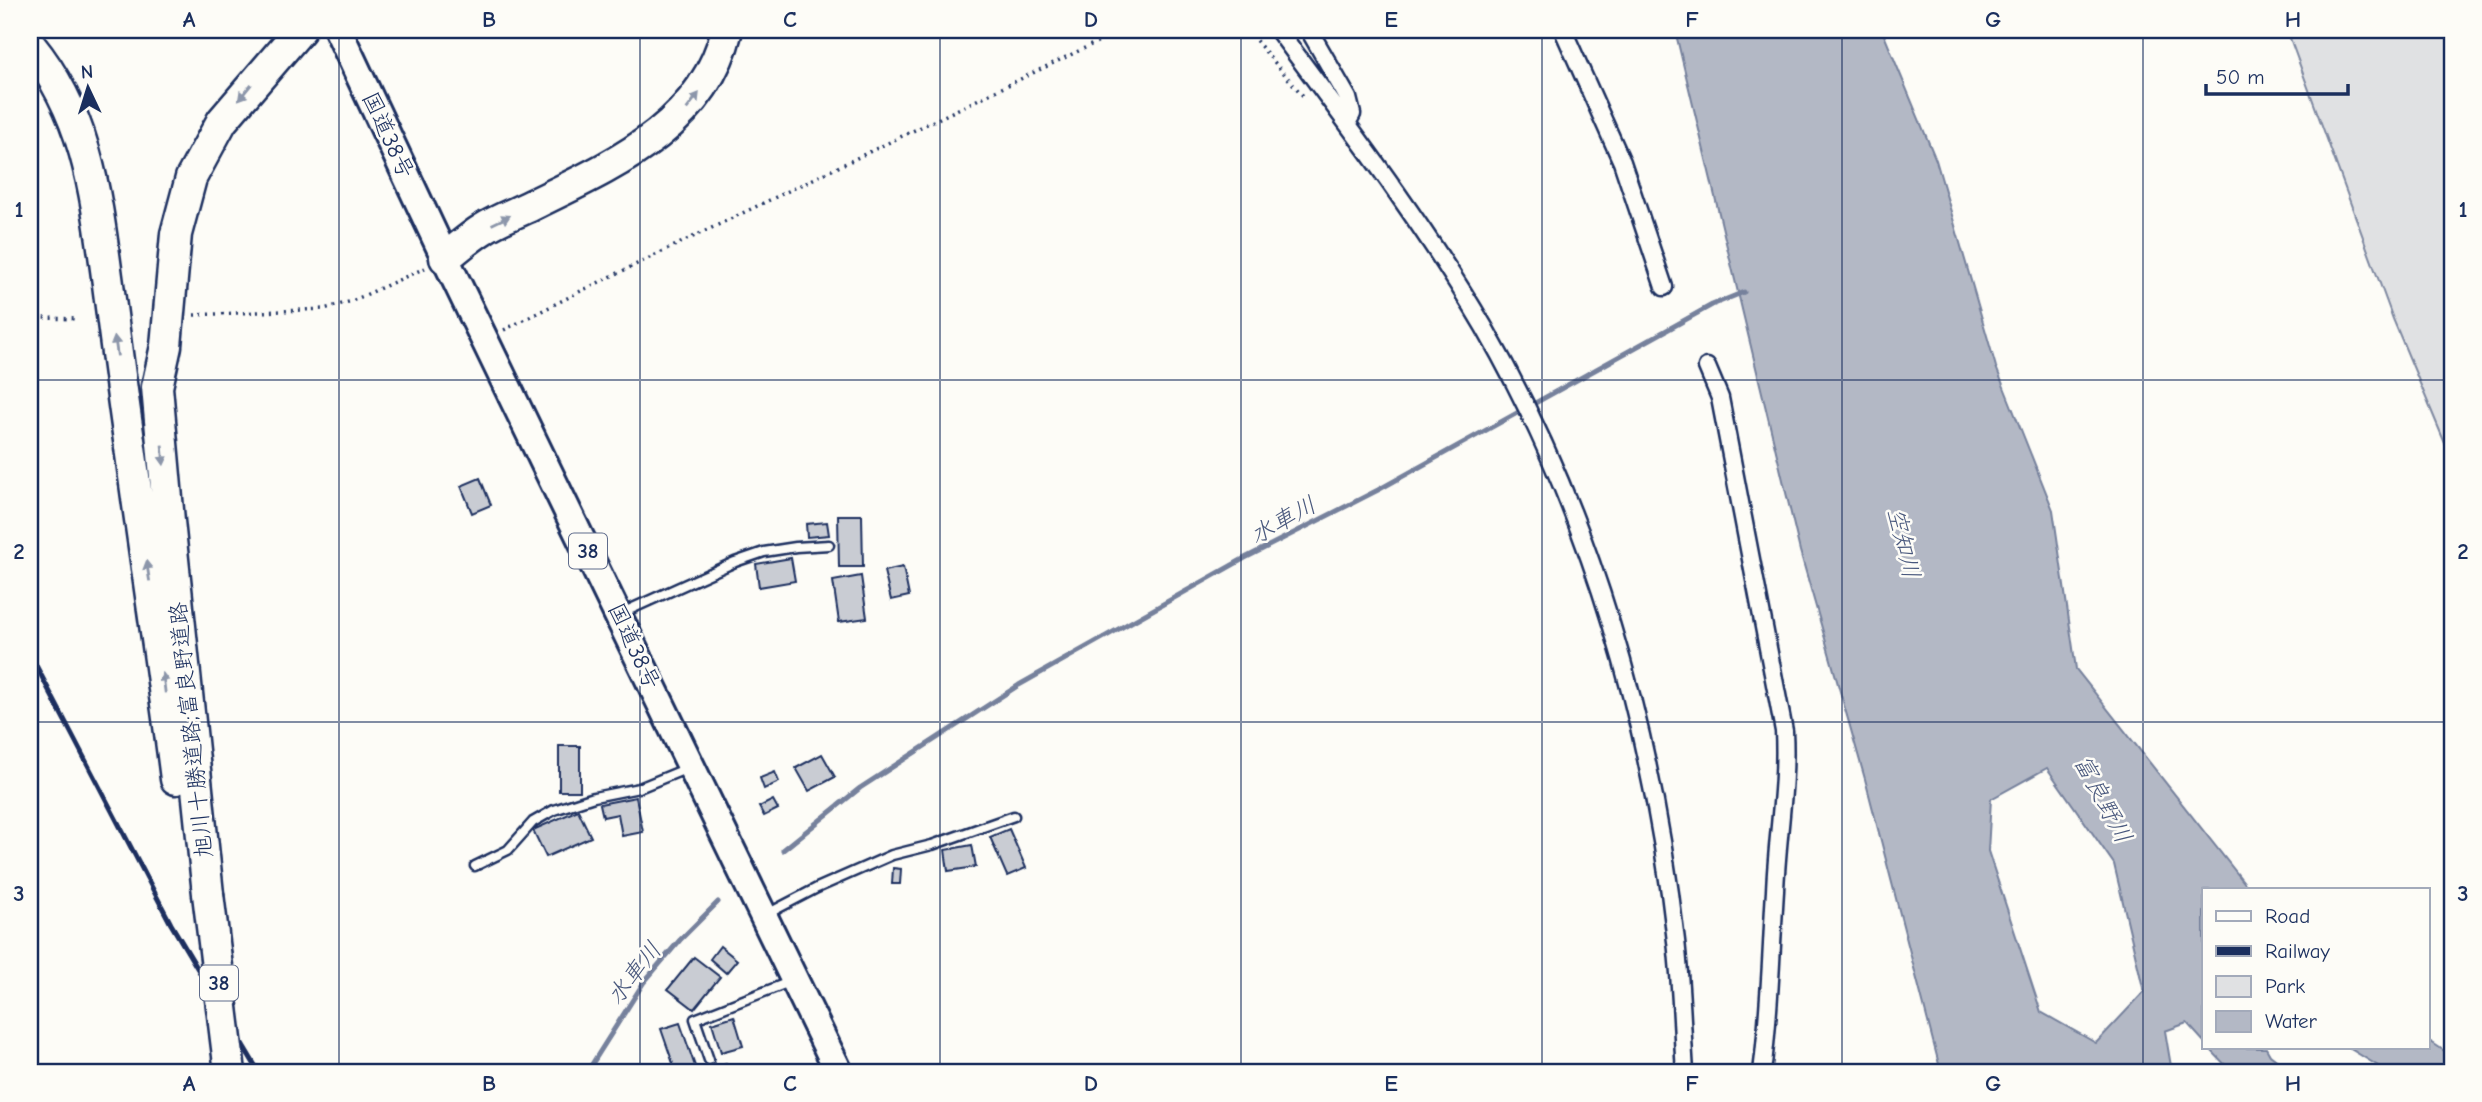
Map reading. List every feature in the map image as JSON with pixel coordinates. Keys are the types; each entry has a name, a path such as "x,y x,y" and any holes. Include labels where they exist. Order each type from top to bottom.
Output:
{"highway":[{"name":"国道38号","path":"338,30 445,258 839,1072"},
{"path":"445,258 483,229 623,158 657,136 685,111 707,82 721,52 727,30"},
{"name":"旭川十勝道路;富良野道路","path":"212,1072 157,387 166,345 176,234 191,178 222,121 295,35"},
{"name":"旭川十勝道路;富良野道路","path":"30,45 52,74 65,100 82,140 96,192 159,638 230,1072"}],"street":[{"path":"1278,30 1423,232 1483,326 1520,396 1566,496 1588,552 1633,707 1659,821 1676,942 1685,1072"},
{"path":"1309,30 1348,98 1352,114 1347,123"},
{"path":"1563,30 1622,162 1664,287"},
{"path":"1707,367 1720,398 1784,731 1784,795 1774,890 1770,1011 1762,1072"}],"lane":[{"path":"619,614 735,562 764,552 830,545"},
{"path":"475,866 508,850 533,822 554,810 594,797 639,788 691,767"},
{"path":"764,916 817,888 892,855 932,845 1014,816"},
{"path":"709,1060 695,1019 795,980"}],"path":[{"path":"485,340 1122,30"},
{"path":"194,315 324,309 352,301 407,278 445,258"},
{"path":"30,315 78,319"}],"green space":[{"path":"2287,30 2452,30 2452,460 2393,319"}],"water":[{"path":"1675,30 1882,30 1936,160 1996,367 2053,510 2076,669 2248,888 2202,888 2202,1040 2187,1023 2165,1031 2172,1072 1941,1072 1865,779 1800,551","holes":["2047,768 2114,864 2144,992 2096,1043 2041,1012 1988,851 1991,799"]},
{"path":"2430,1041 2452,1056 2452,1072 2388,1072 2352,1050 2430,1050"},
{"path":"2211,1050 2267,1050 2292,1072 2232,1072"}],"building":[{"path":"480,478 491,505 472,513 461,486"},
{"path":"838,515 862,515 863,567 839,567"},
{"path":"827,522 829,535 807,537 806,524"},
{"path":"791,558 795,581 759,587 756,564"},
{"path":"903,567 909,596 891,600 884,571"},
{"path":"861,576 867,618 839,622 833,581"},
{"path":"559,746 580,746 580,791 559,791"},
{"path":"822,754 835,777 809,791 796,768"},
{"path":"775,772 779,782 764,789 760,778"},
{"path":"636,797 643,832 622,836 618,814 603,817 600,804"},
{"path":"773,800 778,809 764,816 759,807"},
{"path":"578,810 591,837 546,857 533,830"},
{"path":"1009,829 1026,868 1007,876 990,837"},
{"path":"972,845 976,867 948,871 945,850"},
{"path":"893,868 901,869 900,884 892,884"},
{"path":"720,946 737,960 726,973 710,959"},
{"path":"694,957 720,977 694,1009 668,989"},
{"path":"734,1016 743,1046 721,1052 712,1023"},
{"path":"680,1023 697,1072 676,1072 661,1029"},
{"path":"726,1064 729,1072 709,1072 709,1070"}],"waterway":[{"name":"水車川","path":"783,850 860,788 1019,685 1245,558 1378,490 1712,305 1744,292"},
{"name":"水車川","path":"587,1072 644,982 718,902"}],"railway":[{"path":"30,654 171,924 259,1072"}],"water label":[{"name":"空知川","path":"1904,543"},
{"name":"富良野川","path":"2103,799"}]}
